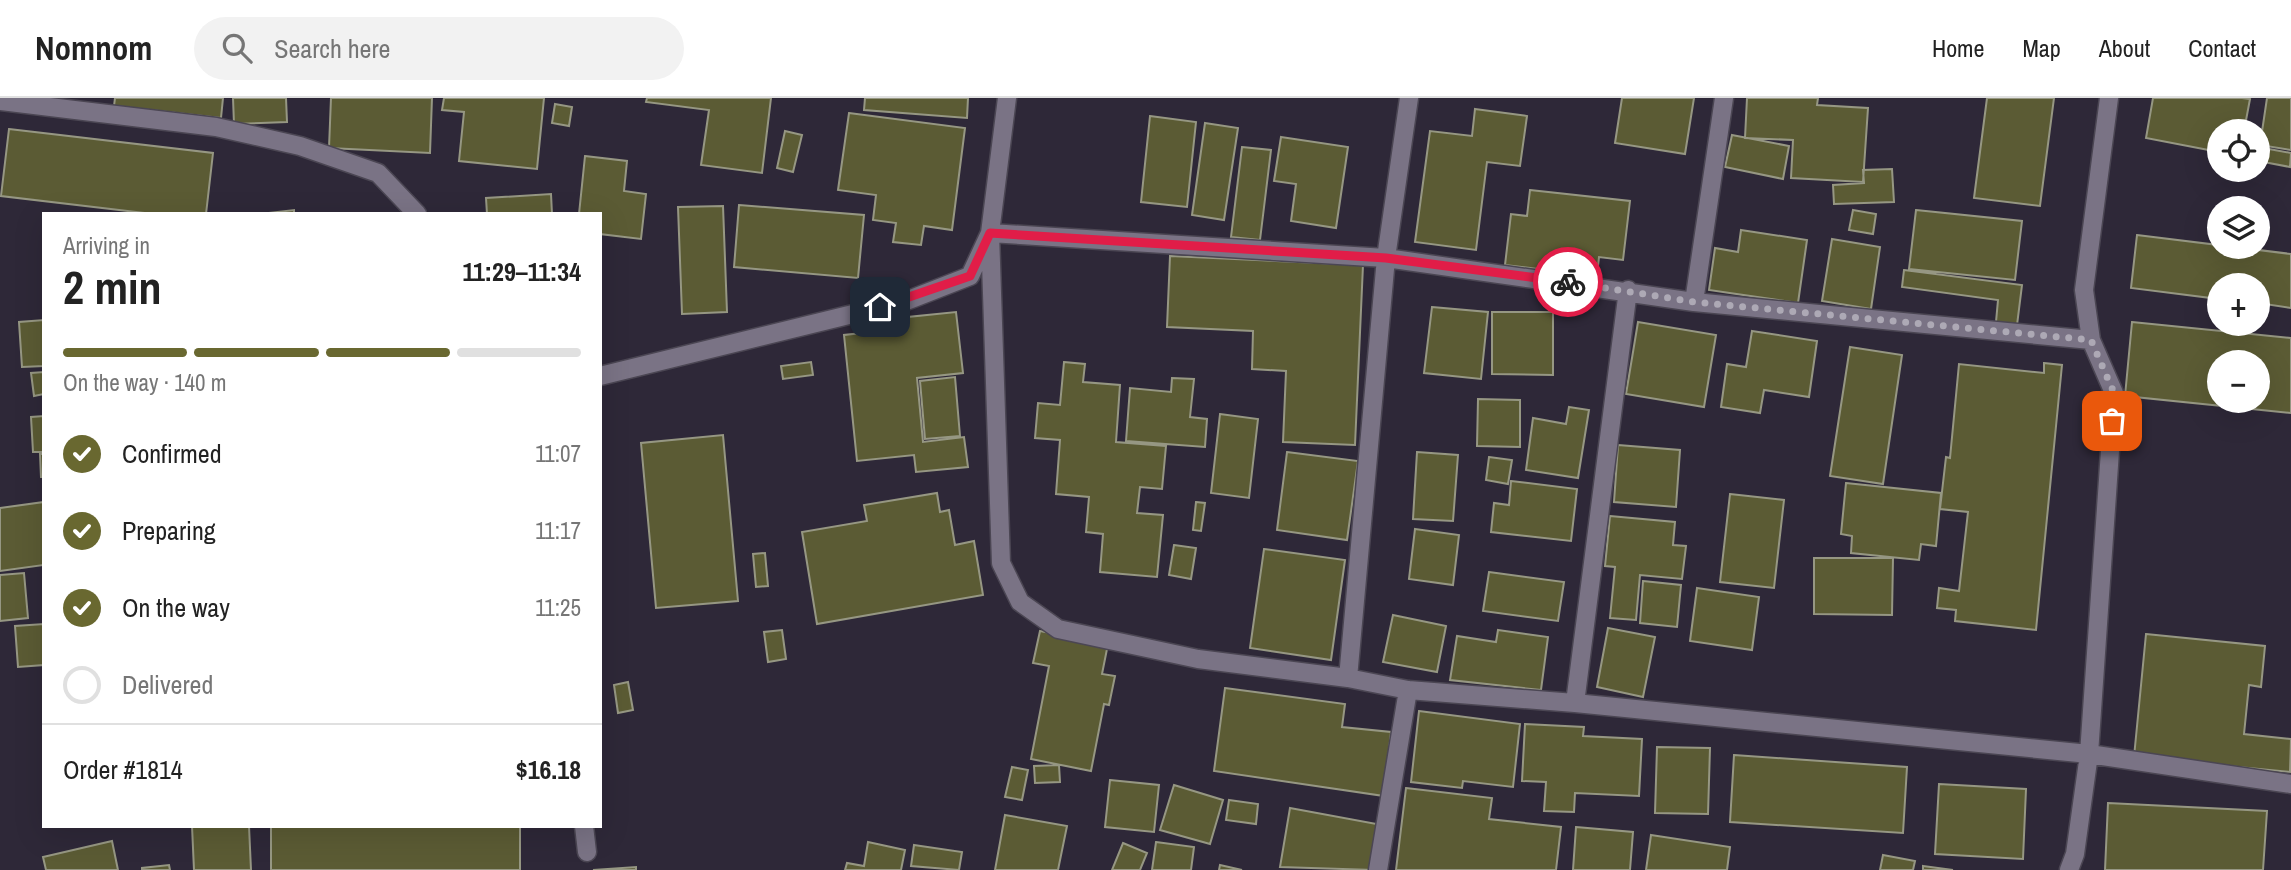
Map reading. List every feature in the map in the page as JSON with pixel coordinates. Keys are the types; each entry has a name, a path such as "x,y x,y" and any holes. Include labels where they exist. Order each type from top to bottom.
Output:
{"street":[{"path":"1007,98 990,233 1001,564 1020,602 1058,629 1199,659 1348,678 1408,690 1575,702 2089,754 2291,784"},
{"path":"1348,678 1386,258 1409,98"},
{"path":"1694,302 1724,98"},
{"path":"2069,870 2075,854 2089,754 2114,393 2091,340 2084,290 2109,98"},
{"path":"0,101 216,127 300,146 378,173 415,212"},
{"path":"990,233 1386,258 1628,290 1694,302 2091,340"},
{"path":"602,376 905,301 970,276 990,233"},
{"path":"1575,702 1628,290"},
{"path":"1378,870 1408,690"},
{"path":"584,828 587,852"}],"building":[{"path":"115,98 223,98 221,118 114,106"},
{"path":"233,98 286,98 287,122 234,124"},
{"path":"331,98 432,98 430,153 329,148"},
{"path":"444,98 544,98 537,169 459,161 464,112 442,110"},
{"path":"647,98 771,98 762,173 701,165 709,110 646,102"},
{"path":"865,98 968,98 967,118 864,110"},
{"path":"1622,98 1694,98 1685,154 1615,143"},
{"path":"1747,98 1818,98 1817,105 1868,108 1863,182 1791,178 1793,140 1745,138"},
{"path":"1987,98 2054,98 2040,206 1974,198"},
{"path":"2153,98 2250,99 2246,119 2207,119 2207,150 2146,138"},
{"path":"2267,98 2291,98 2291,150 2270,147 2270,119 2264,119"},
{"path":"555,104 572,107 569,126 552,123"},
{"path":"1475,109 1527,116 1520,166 1487,162 1476,250 1415,242 1430,131 1472,136"},
{"path":"849,113 965,128 952,230 924,226 921,245 893,242 896,223 873,220 876,195 838,190"},
{"path":"1150,116 1196,122 1187,207 1141,202"},
{"path":"1205,123 1238,128 1224,220 1192,215"},
{"path":"9,129 213,153 206,212 136,212 1,196"},
{"path":"785,131 802,135 793,172 777,168"},
{"path":"1732,135 1789,146 1783,179 1725,167"},
{"path":"1281,137 1348,147 1336,228 1291,221 1296,184 1274,181"},
{"path":"1242,147 1271,150 1260,240 1231,237"},
{"path":"2270,149 2291,153 2290,167 2270,163"},
{"path":"585,156 627,161 624,191 646,194 641,239 602,234 602,212 579,212"},
{"path":"1892,169 1894,202 1834,204 1833,185 1864,183 1863,170"},
{"path":"1530,190 1630,201 1623,260 1599,257 1597,276 1505,265 1511,214 1527,216"},
{"path":"551,194 552,212 487,212 486,198"},
{"path":"739,205 864,215 858,278 734,267"},
{"path":"723,206 727,312 682,314 678,207"},
{"path":"1853,210 1876,214 1873,234 1849,230"},
{"path":"1916,210 2022,221 2015,280 1909,269"},
{"path":"1741,230 1807,240 1798,303 1709,290 1715,248 1738,252"},
{"path":"2137,235 2207,244 2207,259 2270,259 2270,251 2291,254 2291,308 2270,305 2270,273 2207,273 2207,298 2131,288"},
{"path":"1832,239 1880,247 1871,309 1822,301"},
{"path":"1170,256 1363,265 1355,445 1283,442 1286,371 1252,369 1253,331 1167,327"},
{"path":"1904,270 2022,285 2017,325 1996,322 1998,300 1902,287"},
{"path":"1432,307 1488,312 1481,379 1424,373"},
{"path":"956,312 963,373 917,378 923,442 964,437 968,467 916,472 914,455 857,461 844,335 899,329 898,318"},
{"path":"1492,312 1553,312 1553,375 1492,374"},
{"path":"42,320 42,366 22,367 19,322"},
{"path":"1638,322 1716,335 1704,407 1626,394"},
{"path":"2132,322 2207,330 2207,336 2291,338 2291,413 2270,411 2270,350 2207,350 2207,404 2125,396"},
{"path":"1752,331 1817,341 1809,397 1764,390 1760,413 1721,407 1727,364 1746,367"},
{"path":"1850,347 1902,355 1883,484 1830,476"},
{"path":"811,362 813,375 783,379 781,366"},
{"path":"1064,362 1085,364 1083,382 1120,385 1116,442 1166,446 1162,489 1140,487 1137,513 1163,515 1157,577 1100,572 1103,534 1086,532 1089,497 1056,494 1060,440 1035,438 1038,403 1060,405"},
{"path":"2044,363 2062,365 2036,630 1955,621 1956,610 1937,608 1939,588 1959,591 1968,512 1940,509 1946,457 1950,458 1959,364 2044,373"},
{"path":"42,372 42,394 34,396 31,373"},
{"path":"955,377 960,436 925,439 920,381"},
{"path":"1172,378 1194,379 1190,417 1207,419 1205,447 1126,441 1130,388 1171,392"},
{"path":"1478,399 1520,400 1520,447 1477,446"},
{"path":"1569,407 1589,410 1578,478 1526,470 1533,418 1566,424"},
{"path":"1220,414 1258,419 1249,498 1211,493"},
{"path":"42,416 42,452 33,452 31,417"},
{"path":"723,435 738,601 656,608 641,443"},
{"path":"1618,445 1680,450 1676,507 1614,502"},
{"path":"1287,452 1358,461 1347,540 1277,530"},
{"path":"1417,452 1458,455 1453,521 1413,519"},
{"path":"40,454 42,454 42,477"},
{"path":"1489,457 1512,460 1508,484 1486,480"},
{"path":"1511,481 1577,489 1571,541 1491,532 1494,503 1509,505"},
{"path":"1846,483 1941,493 1936,546 1921,544 1919,560 1851,553 1852,536 1841,534"},
{"path":"937,493 940,512 949,510 955,545 974,541 983,595 817,624 802,532 867,521 864,505"},
{"path":"1730,494 1784,500 1774,588 1720,582"},
{"path":"42,502 42,565 0,571 0,508"},
{"path":"1196,502 1205,503 1201,531 1193,530"},
{"path":"1610,516 1675,522 1673,545 1686,546 1682,579 1640,575 1636,620 1610,618 1615,567 1605,566"},
{"path":"1415,529 1459,535 1453,585 1409,579"},
{"path":"1174,545 1196,548 1191,579 1169,575"},
{"path":"1264,549 1345,560 1331,660 1250,648"},
{"path":"765,553 768,586 756,587 753,554"},
{"path":"1814,558 1893,558 1892,615 1814,614"},
{"path":"1489,572 1564,582 1558,621 1483,611"},
{"path":"24,573 28,618 0,621 0,575"},
{"path":"1643,581 1681,585 1677,627 1640,623"},
{"path":"1697,588 1759,597 1752,650 1690,641"},
{"path":"1393,615 1446,626 1437,672 1383,662"},
{"path":"42,624 42,665 18,667 15,626"},
{"path":"1608,628 1655,637 1643,697 1597,687"},
{"path":"782,630 786,659 768,662 764,632"},
{"path":"1498,630 1548,637 1541,690 1450,680 1457,636 1496,642"},
{"path":"1040,631 1108,644 1102,674 1115,676 1109,705 1104,704 1091,771 1031,759 1049,666 1033,663"},
{"path":"2146,634 2265,646 2261,687 2249,685 2244,734 2291,739 2290,772 2134,757"},
{"path":"628,682 633,710 618,713 614,685"},
{"path":"1225,688 1345,704 1342,727 1391,732 1384,796 1214,771"},
{"path":"1419,711 1520,724 1513,787 1463,781 1462,788 1411,782"},
{"path":"1525,724 1584,727 1583,736 1642,739 1639,796 1575,793 1574,812 1544,811 1546,782 1522,781"},
{"path":"1657,747 1710,748 1708,814 1655,813"},
{"path":"1734,755 1907,767 1903,833 1730,822"},
{"path":"1059,765 1060,782 1035,783 1034,766"},
{"path":"1012,767 1028,770 1022,800 1005,797"},
{"path":"1110,780 1159,785 1154,832 1105,827"},
{"path":"1939,784 2026,789 2023,859 1935,854"},
{"path":"1174,785 1223,800 1210,844 1160,830"},
{"path":"1406,788 1492,798 1489,819 1561,827 1556,870 1396,870"},
{"path":"1229,800 1258,804 1256,824 1226,820"},
{"path":"2108,803 2267,811 2263,870 2105,870"},
{"path":"1290,808 1382,825 1374,870 1280,867"},
{"path":"1005,815 1067,826 1058,870 995,870"},
{"path":"1576,827 1633,832 1630,870 1573,870"},
{"path":"192,828 249,828 251,870 194,870"},
{"path":"271,828 520,828 520,870 271,870"},
{"path":"1651,835 1730,847 1727,870 1646,870"},
{"path":"112,841 118,870 46,870 43,857"},
{"path":"868,842 905,850 901,870 845,870 847,863 864,866"},
{"path":"1156,842 1194,847 1191,870 1152,870"},
{"path":"1123,843 1147,853 1140,870 1112,870"},
{"path":"914,845 962,852 959,870 911,866"},
{"path":"1883,855 1915,861 1913,870 1880,870"},
{"path":"169,865 170,870 142,870 142,868"},
{"path":"1220,865 1242,870 1219,870"},
{"path":"1923,866 1953,870 1923,870"},
{"path":"636,867 636,870 593,870"}],"way so far":[{"path":"1568,282 1694,302 2091,340 2114,393 2112,421"}],"route":[{"path":"880,307 905,301 970,276 990,233 1386,258 1568,282"}]}
